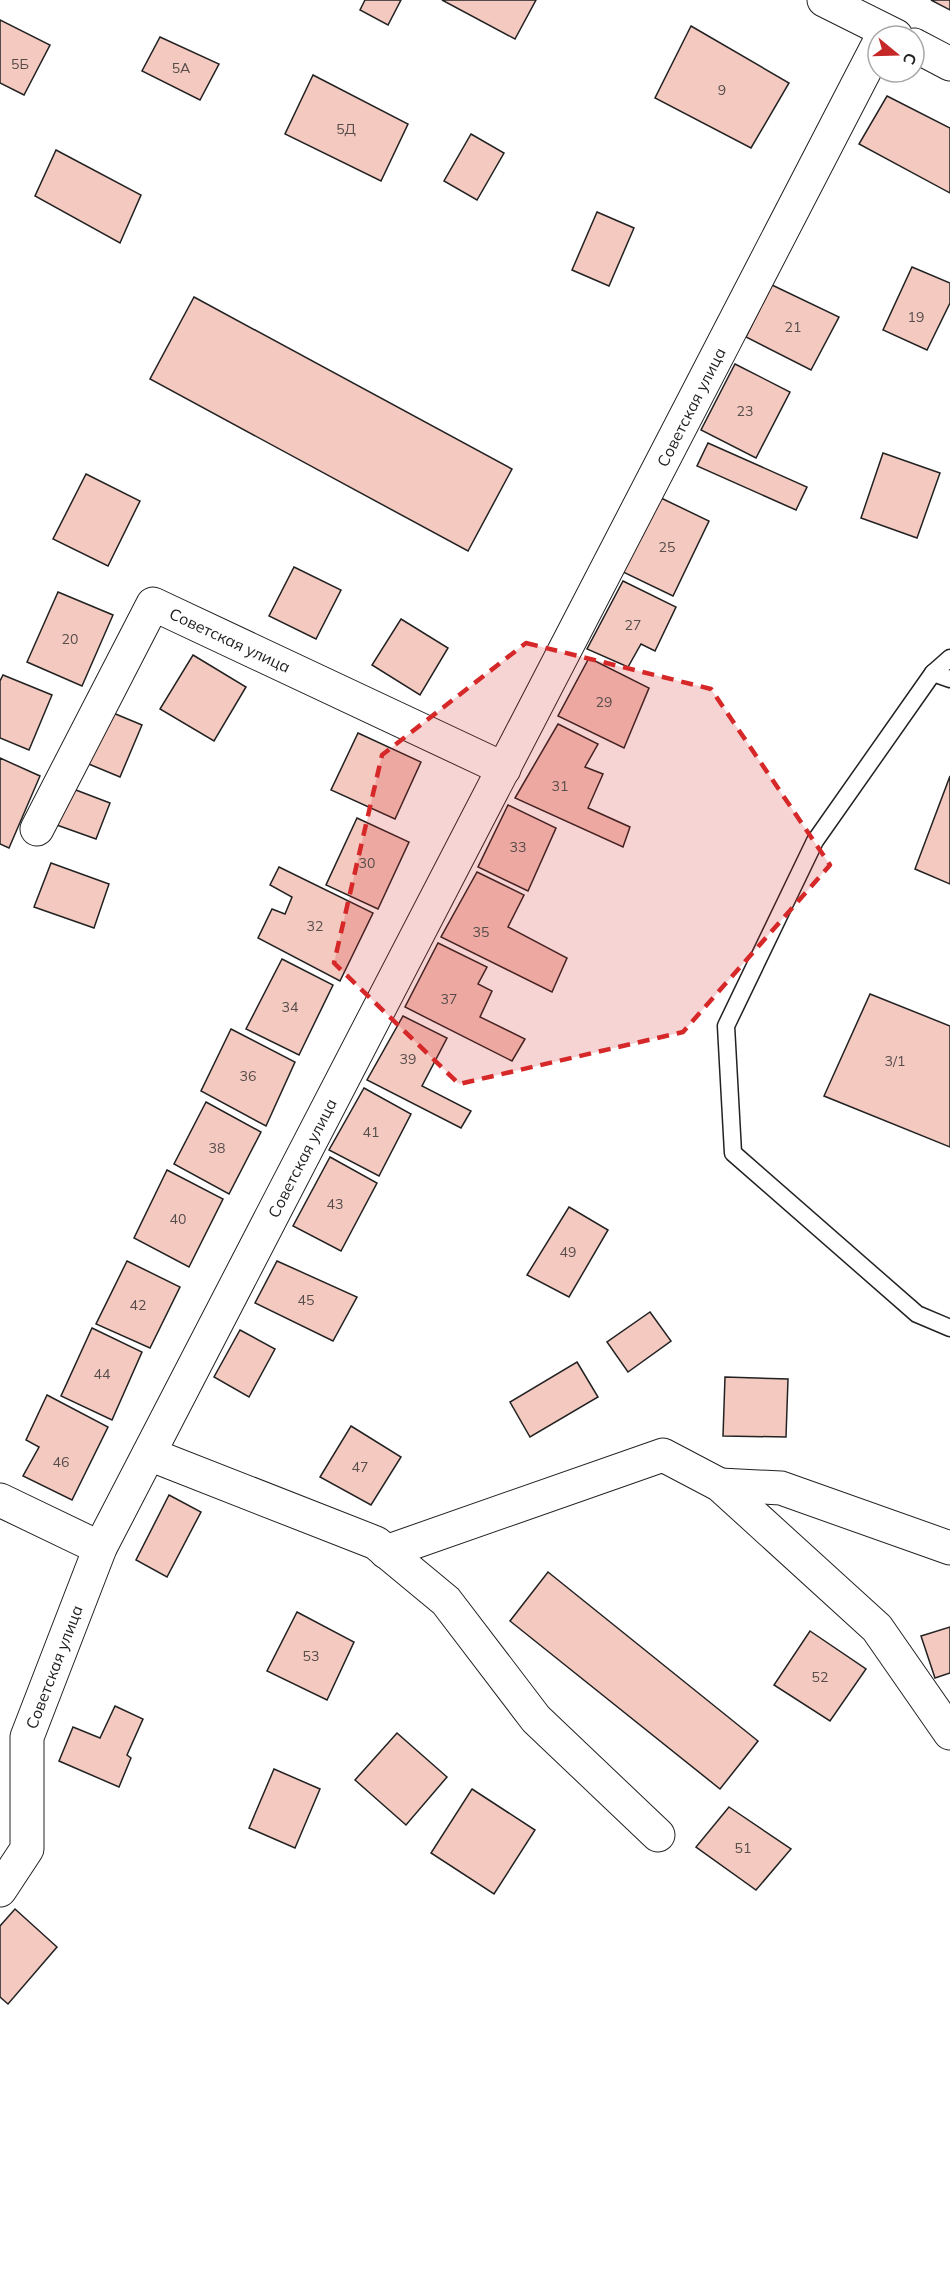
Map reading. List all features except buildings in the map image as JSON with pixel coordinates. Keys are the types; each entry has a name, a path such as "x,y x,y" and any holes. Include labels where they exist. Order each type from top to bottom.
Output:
{"street":[{"path":"824,0 866,25"},
{"path":"926,51 950,64"},
{"name":"Советская улица","path":"0,1890 27,1849 27,1737 100,1548 866,74"},
{"name":"Советская улица","path":"37,829 153,604 504,769"},
{"path":"149,1454 376,1543 446,1601 536,1719 658,1835"},
{"path":"386,1552 663,1455 720,1485 877,1628 950,1732"},
{"path":"720,1485 781,1488 950,1548"},
{"path":"0,1500 100,1548"}],"lane":[{"path":"950,658 933,673 815,840 726,1026 733,1153 917,1314 950,1328"},
{"path":"933,673 950,679"}],"highlighted area":[{"path":"526,643 711,689 830,865 683,1032 459,1084 334,963 382,755"}]}
